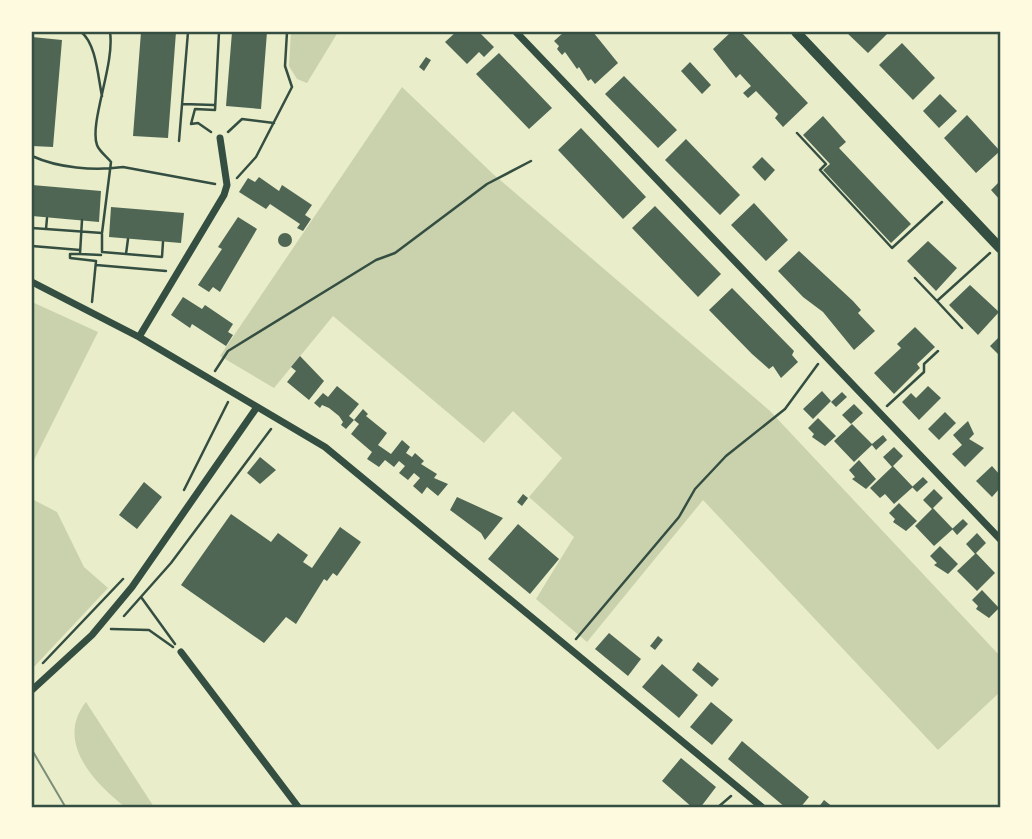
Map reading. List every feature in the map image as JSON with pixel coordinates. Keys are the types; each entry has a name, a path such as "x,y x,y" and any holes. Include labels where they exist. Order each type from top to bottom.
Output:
{"street":[{"path":"516,32 1000,539"},
{"path":"796,32 999,247"},
{"path":"139,337 220,204 227,186 220,138"},
{"path":"32,282 139,337 232,393 289,423 325,447 763,807"},
{"path":"32,690 92,635 132,587 257,407"},
{"path":"181,652 299,807"}],"path":[{"path":"80,32 85,35 93,54 102,96"},
{"path":"110,32 107,81 96,134 97,146 111,162 108,169 102,252 162,257 163,242"},
{"path":"179,141 188,32"},
{"path":"219,32 215,110 195,108 191,124 198,123 220,138 242,119 274,123"},
{"path":"32,156 44,163 108,169 123,167 227,186 241,176 256,157 292,87 285,66 287,32"},
{"path":"183,104 215,105"},
{"path":"797,132 826,164 820,170 892,248 949,194"},
{"path":"210,380 228,351 376,260 395,253 487,184 531,161"},
{"path":"46,229 47,218"},
{"path":"80,252 82,220"},
{"path":"32,228 102,233"},
{"path":"126,254 128,239"},
{"path":"32,246 102,255"},
{"path":"937,301 999,247"},
{"path":"80,252 70,254 70,258 96,261 92,312"},
{"path":"96,265 177,272"},
{"path":"915,278 962,328"},
{"path":"879,413 924,372 924,364 938,351"},
{"path":"569,647 679,517 695,489 726,456 785,409 824,356"},
{"path":"184,491 232,393"},
{"path":"41,666 130,568"},
{"path":"141,597 181,652"},
{"path":"92,635 112,629 149,630 181,652"},
{"path":"717,807 739,789"}],"green space":[{"path":"291,32 338,32 307,83 297,79 289,66"},
{"path":"402,87 493,174 770,411 1000,656 1000,692 938,750 703,500 587,642 536,599 574,537 529,497 562,458 513,411 484,443 333,316 274,388 220,356"},
{"path":"32,302 98,332 32,464"},
{"path":"32,499 57,512 84,567 108,588 32,669"},
{"path":"86,702 154,807 125,807 90,773 76,746 75,731 77,717"}],"building":[{"path":"141,32 176,32 168,138 133,136"},
{"path":"232,32 267,32 261,109 226,106"},
{"path":"456,32 479,32 494,47 484,57 479,52 467,64 445,42"},
{"path":"564,32 593,32 618,63 595,84 591,79 588,81 565,52 562,55 557,49 559,46 554,41"},
{"path":"731,32 741,32 808,103 783,127 775,118 778,114 756,91 748,98 743,93 751,86 740,74 736,78 713,49"},
{"path":"846,32 887,32 888,33 868,53"},
{"path":"32,37 62,40 53,147 32,146"},
{"path":"902,43 935,78 913,100 879,65"},
{"path":"499,53 552,108 529,129 476,74"},
{"path":"426,57 431,60 424,71 419,67"},
{"path":"690,62 711,85 702,94 681,71"},
{"path":"624,76 677,130 658,148 605,94"},
{"path":"940,94 957,111 939,128 923,111"},
{"path":"967,115 1000,151 976,173 944,138"},
{"path":"823,116 846,142 839,148 911,224 891,243 823,170 830,164 803,135"},
{"path":"581,128 646,197 623,219 558,150"},
{"path":"686,139 740,195 720,215 665,160"},
{"path":"762,157 775,170 765,181 752,167"},
{"path":"259,177 279,191 282,185 312,205 305,215 311,219 303,231 297,228 300,224 270,204 266,209 239,192 248,178 255,182"},
{"path":"1000,181 1000,200 991,190"},
{"path":"32,185 101,191 99,222 32,216"},
{"path":"754,203 788,240 766,261 731,225"},
{"path":"655,206 721,274 698,297 632,228"},
{"path":"111,207 184,213 181,243 109,237"},
{"path":"238,217 257,229 220,292 213,287 209,292 198,285 222,249 218,247"},
{"path":"282,233 288,233 292,240 288,247 282,247 278,243 278,237"},
{"path":"928,241 957,268 936,291 907,261"},
{"path":"799,251 853,301 861,310 858,313 875,331 854,350 823,312 803,297 778,271"},
{"path":"970,285 999,312 978,335 949,305"},
{"path":"732,288 794,351 792,355 798,362 781,378 773,366 769,369 709,310"},
{"path":"183,297 202,309 205,305 233,324 228,332 233,335 226,346 192,324 190,328 171,315"},
{"path":"915,327 935,347 917,364 920,368 894,394 874,373 901,348 897,344"},
{"path":"1000,336 1000,356 990,346"},
{"path":"300,356 324,381 309,400 287,382 296,371 291,367"},
{"path":"337,386 359,404 349,416 354,420 346,429 341,425 343,422 339,416 329,408 322,405 320,408 314,403 323,393 328,397"},
{"path":"928,386 941,398 919,420 902,402 911,393 916,398"},
{"path":"822,391 831,401 813,419 803,409"},
{"path":"842,392 847,397 836,407 831,402"},
{"path":"854,404 863,413 851,424 842,415"},
{"path":"363,409 368,414 366,416 387,433 378,445 391,454 402,440 410,447 406,453 412,457 415,453 424,461 421,464 437,474 434,478 448,484 438,496 427,487 422,494 413,486 420,478 414,473 408,480 399,473 405,466 399,461 394,467 385,460 379,467 367,459 372,452 351,434 359,424 354,420"},
{"path":"945,412 956,423 939,440 928,429"},
{"path":"818,418 836,436 825,446 812,437 814,434 808,428"},
{"path":"968,421 974,434 969,439 984,448 965,467 952,454 962,445 953,435"},
{"path":"852,424 872,444 883,435 887,440 876,450 872,445 854,462 834,441"},
{"path":"894,447 903,456 892,467 883,457"},
{"path":"260,457 276,470 260,484 247,473"},
{"path":"859,460 876,479 866,489 852,479 855,477 849,470"},
{"path":"893,466 913,487 894,504 885,494 880,498 870,488"},
{"path":"992,466 1000,475 1000,488 992,497 976,481"},
{"path":"923,477 928,482 917,492 912,487"},
{"path":"144,482 162,497 137,529 119,515"},
{"path":"934,489 943,498 932,509 923,500"},
{"path":"523,494 528,498 522,506 517,502"},
{"path":"457,497 503,518 485,540 481,533 450,510"},
{"path":"899,503 917,521 906,531 893,522 895,519 889,513"},
{"path":"933,508 953,529 934,546 915,526"},
{"path":"231,514 271,542 278,533 308,555 303,562 312,568 340,527 361,542 337,576 333,573 327,581 324,579 296,624 286,617 264,643 181,585"},
{"path":"963,519 968,524 957,535 952,529"},
{"path":"518,524 559,559 530,594 488,559"},
{"path":"977,533 986,543 975,554 966,544"},
{"path":"940,546 958,564 948,574 934,565 937,563 930,556"},
{"path":"976,553 995,573 977,591 957,571"},
{"path":"982,590 999,608 989,618 976,609 978,606 972,600"},
{"path":"609,633 641,659 628,676 595,649"},
{"path":"658,636 663,640 655,650 650,646"},
{"path":"698,662 719,679 712,687 692,670"},
{"path":"662,664 698,695 679,718 642,687"},
{"path":"711,702 733,720 712,745 690,727"},
{"path":"742,741 809,797 800,808 786,808 728,759"},
{"path":"681,758 716,787 700,808 693,808 662,781"},
{"path":"824,800 834,808 818,808"}],"tram line":[{"path":"32,750 66,808"}]}
